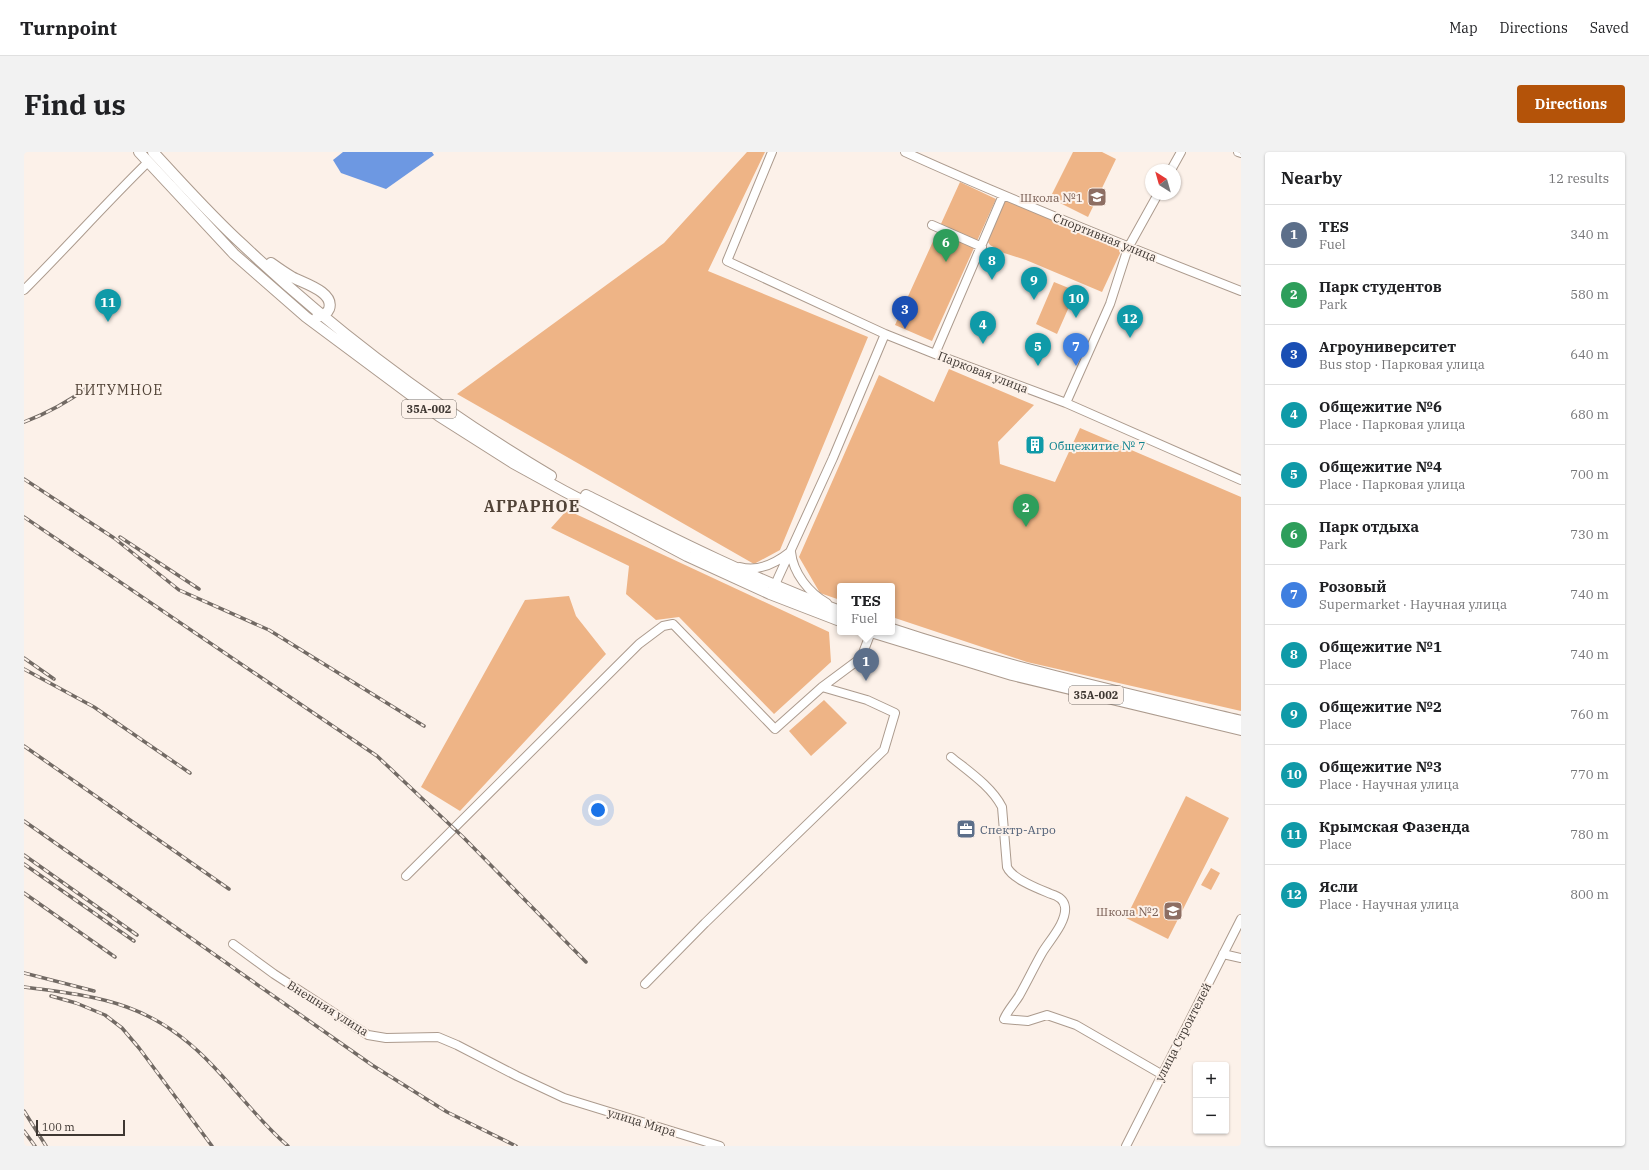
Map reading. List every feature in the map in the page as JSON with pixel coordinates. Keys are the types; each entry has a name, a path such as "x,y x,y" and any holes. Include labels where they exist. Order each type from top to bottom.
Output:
{"main road":[{"name":"35А-002","path":"139,152 234,254 306,317 439,416 513,462 564,491 687,556 772,590 837,620"},
{"name":"35А-002","path":"153,152 242,245 322,316 369,354 444,409 517,456 568,486 727,564 772,590 837,610"},
{"path":"242,245 292,277 323,293 329,300 330,304 328,311 322,316 306,317"},
{"name":"35А-002","path":"895,630 957,650 1017,666 1241,722"},
{"name":"35А-002","path":"881,635 1012,675 1241,730"}],"street":[{"path":"159,152 198,195 211,213"},
{"name":"Парковая улица","path":"772,152 727,261 885,334 1066,403 1241,480"},
{"name":"Спортивная улица","path":"905,152 1128,248 1241,291"},
{"path":"1174,164 1181,152"},
{"path":"24,290 148,162"},
{"path":"935,354 1003,195"},
{"path":"1066,403 1110,304 1128,248 1155,200"},
{"path":"932,225 982,247"},
{"path":"772,590 791,552 833,458 885,334"},
{"path":"727,564 747,569 756,568 778,561 791,552"},
{"path":"791,552 797,571 812,591 837,609"},
{"path":"406,876 640,644 663,626 673,624 775,729 822,687 861,658 870,635"},
{"path":"645,984 884,750 895,712 867,700 822,687"},
{"path":"951,757 978,779 999,801 1002,807 1007,867 1011,874 1042,890 1058,896 1063,901 1065,907 1065,915 1059,927 1042,953 1018,998 1009,1008 1004,1019 1028,1021 1047,1015 1076,1025 1161,1074"},
{"name":"улица Строителей","path":"1126,1146 1161,1074 1241,919"},
{"name":"Внешняя улица","path":"233,944 274,974 368,1035 386,1038 438,1037 457,1044 517,1076 564,1098"},
{"path":"1223,954 1241,958"},
{"name":"улица Мира","path":"564,1098 720,1146"}],"shaded area":[{"path":"747,152 765,152 708,271 868,337 780,550 754,564 457,394 664,243"},
{"path":"1073,152 1102,152 1116,159 1088,217 1050,198"},
{"path":"960,182 996,199 932,341 895,325"},
{"path":"1003,195 1122,249 1102,292 1026,260 1004,253 990,245 988,242"},
{"path":"1054,282 1076,291 1057,334 1036,324"},
{"path":"949,369 1034,405 998,442 1000,464 1055,482 1080,428 1241,497 1241,711 1027,662 895,618 895,583 837,583 837,599 820,593 799,557 879,375 934,402"},
{"path":"567,510 829,632 831,662 774,714 679,617 656,620 626,594 629,566 551,528"},
{"path":"569,596 576,616 606,654 460,811 421,787 525,600"},
{"path":"824,700 847,723 811,756 789,731"},
{"path":"1186,796 1229,818 1168,939 1126,918"},
{"path":"1211,868 1220,873 1211,890 1201,885"}],"water":[{"path":"343,152 432,152 434,155 386,189 341,173 333,160"}],"railway":[{"path":"24,422 58,407 88,387"},
{"path":"24,479 114,538 179,590 269,630 424,726"},
{"path":"24,517 377,756 464,838 586,962"},
{"path":"120,537 199,589"},
{"path":"24,658 54,679"},
{"path":"24,669 94,707 190,773"},
{"path":"24,746 229,889"},
{"path":"24,821 372,1065 447,1112 516,1146"},
{"path":"24,855 137,935"},
{"path":"24,864 134,941"},
{"path":"24,893 115,957"},
{"path":"24,973 94,991"},
{"path":"24,987 104,1000 149,1016 192,1045 288,1146"},
{"path":"51,996 76,1003 105,1015 122,1028 139,1048 212,1146"},
{"path":"24,1111 46,1146"},
{"path":"24,1131 35,1146"}],"place":[{"name":"Школа №1","path":"1097,197"},
{"name":"Парк отдыха","path":"946,262"},
{"name":"Общежитие №1","path":"992,280"},
{"name":"Общежитие №2","path":"1034,300"},
{"name":"Общежитие №3","path":"1076,318"},
{"name":"Крымская Фазенда","path":"108,322"},
{"name":"Агроуниверситет","path":"905,329"},
{"name":"Ясли","path":"1130,338"},
{"name":"Общежитие №6","path":"983,344"},
{"name":"Общежитие №4","path":"1038,366"},
{"name":"Розовый","path":"1076,366"},
{"name":"Общежитие № 7","path":"1035,445"},
{"name":"Парк студентов","path":"1026,527"},
{"name":"TES","path":"866,681"},
{"name":"Спектр-Агро","path":"966,829"},
{"name":"Школа №2","path":"1173,911"}],"district":[{"name":"БИТУМНОЕ","path":"119,390"},
{"name":"АГРАРНОЕ","path":"532,506"}]}
